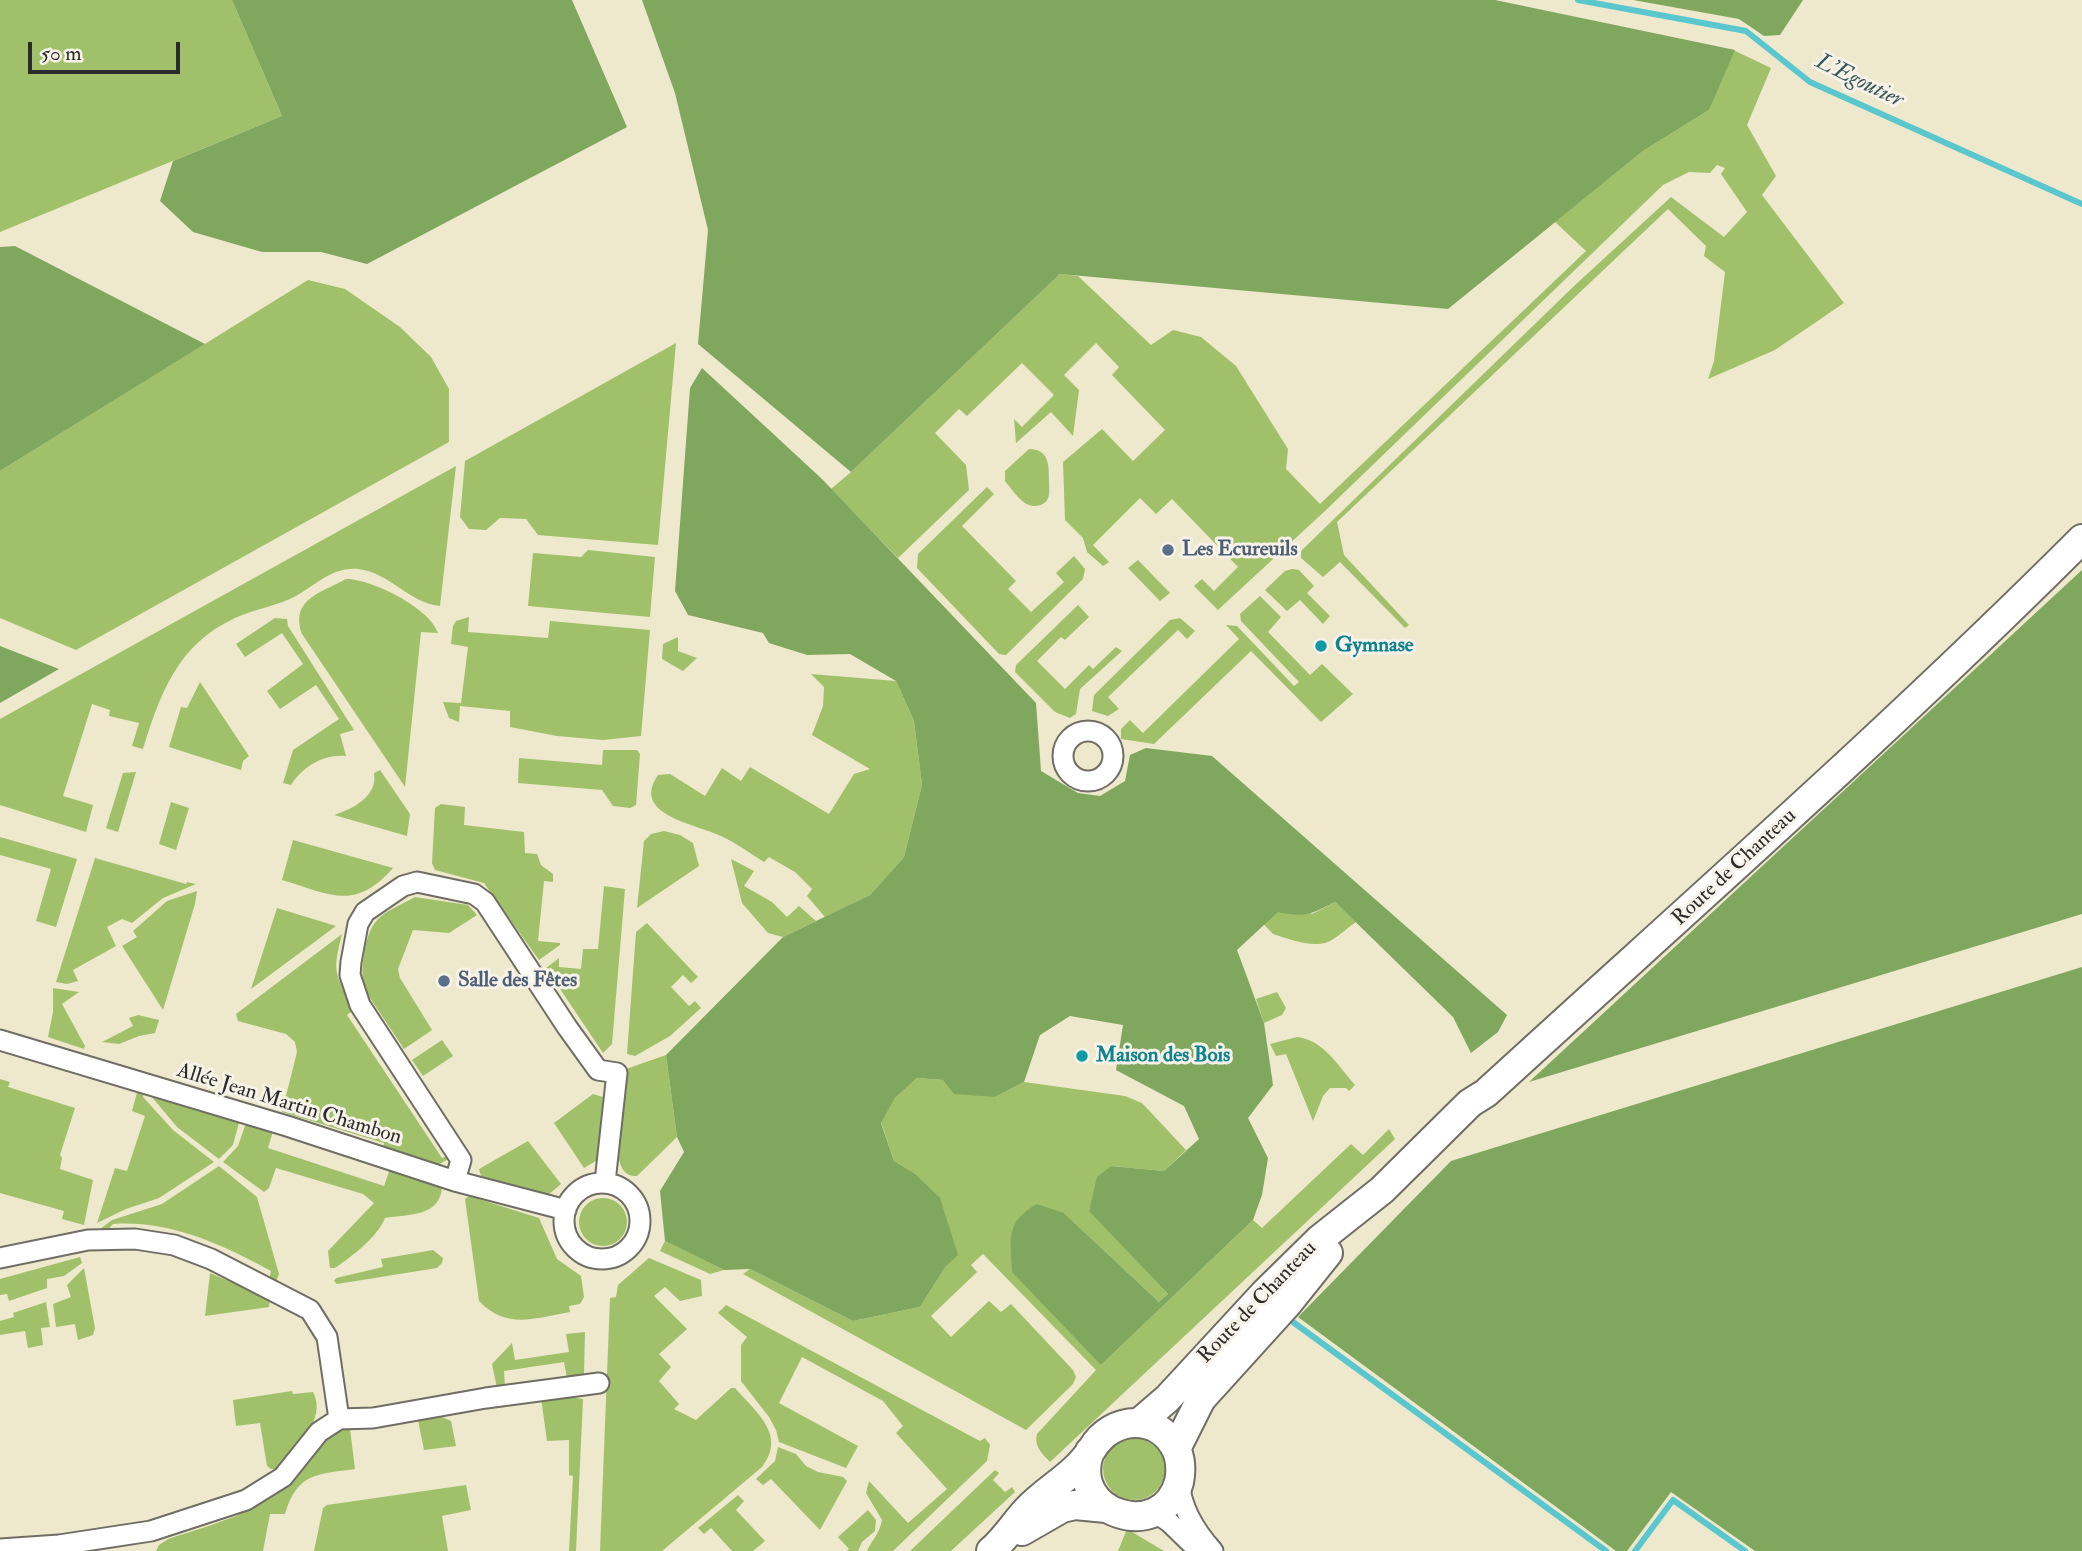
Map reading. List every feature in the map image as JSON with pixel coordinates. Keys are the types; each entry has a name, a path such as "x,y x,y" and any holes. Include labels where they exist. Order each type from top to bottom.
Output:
{"main road":[{"name":"Route de Chanteau","path":"996,1547 1028,1509 1078,1468 1097,1439 1109,1429 1124,1423 1139,1423 1167,1399 1264,1294 1320,1239 1382,1189 1470,1103 1486,1093 1866,747 2082,539"},
{"name":"Route de Chanteau","path":"1176,1449 1201,1399 1287,1303 1382,1189"},
{"path":"1139,1423 1154,1427 1167,1436 1176,1449 1180,1462 1179,1481 1170,1499 1153,1512"},
{"path":"1090,1451 1086,1469 1088,1485 1105,1508"},
{"name":"Route de Chanteau","path":"996,1547 1062,1508 1075,1505 1105,1508 1133,1517 1153,1512"}],"street":[{"path":"454,1181 461,1160 360,1005 350,975 354,937 365,912 403,886 417,882 474,894 485,902 598,1070 617,1073 605,1182"},
{"name":"Allée Jean Martin Chambon","path":"0,1040 287,1126 454,1181 566,1210"},
{"path":"605,1182 615,1184 631,1195 640,1215 637,1237 622,1253 600,1259 579,1251 566,1232 566,1210 581,1189 605,1182"},
{"path":"0,1258 88,1240 154,1241 174,1245 211,1259 310,1310 327,1337 339,1419"},
{"path":"0,1549 59,1545 151,1531 246,1500 283,1477 319,1432 339,1419 373,1418 486,1398 599,1383"},
{"path":"1179,1481 1184,1508 1213,1551"},
{"path":"1153,1512 1169,1522 1199,1551"}],"green space":[{"path":"0,0 232,0 282,116 0,232"},
{"path":"232,0 572,0 627,127 367,264 321,252 262,252 193,232 160,201 173,161 282,116"},
{"path":"642,0 1495,0 1735,50 1709,110 1643,151 1448,309 1060,274 851,472 698,344 708,230 675,93"},
{"path":"1633,0 1803,0 1780,35 1764,36 1739,19"},
{"path":"1731,49 1771,68 1747,125 1776,176 1762,195 1844,303 1775,350 1708,379 1714,361 1725,272 1704,256 1706,246 1668,209 1337,522 1344,555 1409,625 1405,628 1340,562 1323,577 1301,558 1301,551 1574,286 1671,197 1724,237 1747,212 1721,174 1725,168 1717,165 1710,173 1689,172 1663,185 1326,510 1218,610 1194,586 1202,579 1214,591 1238,567 1172,499 1156,514 1140,498 1093,545 1109,562 1103,566 1087,552 1083,538 1065,520 1063,462 1102,429 1133,461 1165,430 1112,375 1119,367 1096,343 1064,375 1079,390 1073,436 1051,412 1016,443 1014,419 1022,427 1054,395 1022,363 967,416 959,409 935,433 966,465 969,490 898,558 831,489 1060,274 1078,276 1151,345 1173,330 1201,337 1236,366 1288,449 1286,469 1320,504 1586,251 1555,222 1643,151 1709,110"},
{"path":"15,246 205,344 0,471 0,247"},
{"path":"308,280 345,289 400,327 431,357 449,389 449,442 76,650 0,618 0,471"},
{"path":"676,343 658,545 538,535 526,519 500,518 486,530 469,529 460,517 465,461"},
{"path":"702,368 822,479 1036,703 1041,771 1078,793 1100,796 1125,781 1130,755 1146,748 1212,756 1507,1015 1498,1032 1471,1053 1453,1017 1335,902 1308,914 1278,912 1237,950 1264,1023 1273,1085 1248,1118 1268,1158 1262,1195 1253,1220 1101,1365 1012,1272 1011,1241 1014,1225 1026,1211 1037,1204 1064,1213 1159,1302 1168,1294 1089,1211 1097,1177 1111,1166 1164,1171 1199,1139 1184,1106 1116,1070 1123,1025 1070,1016 1040,1035 1024,1082 995,1097 954,1094 943,1080 917,1078 895,1098 881,1123 894,1161 914,1173 940,1198 958,1255 946,1266 920,1307 853,1321 750,1269 724,1270 665,1241 660,1191 684,1152 677,1137 666,1055 783,937 870,895 904,857 922,785 914,721 896,681 850,654 807,655 769,643 763,633 688,615 675,591 690,388"},
{"path":"1029,449 1041,452 1048,464 1049,496 1045,503 1037,506 1022,501 1005,481 1005,471"},
{"path":"456,466 440,606 418,599 369,571 349,569 333,573 296,596 235,618 199,642 185,656 165,690 143,749 132,746 139,723 109,716 110,710 92,704 63,796 93,805 86,832 0,805 0,719"},
{"path":"987,487 994,494 962,526 1016,581 1008,589 1031,612 1064,582 1056,573 1074,556 1085,569 1083,579 1006,655 999,654 917,568 918,554"},
{"path":"588,550 655,557 650,617 528,606 533,553 581,557"},
{"path":"1138,560 1170,593 1160,601 1128,568"},
{"path":"1299,570 1314,586 1307,593 1330,616 1323,624 1300,600 1287,611 1265,590 1285,571"},
{"path":"2082,570 2082,914 1529,1082"},
{"path":"346,579 370,584 399,597 424,614 438,633 421,632 405,787 302,634 299,622 304,605 318,593"},
{"path":"1260,596 1281,617 1268,632 1310,675 1322,664 1353,694 1321,722 1251,651 1154,744 1121,739 1121,729 1130,720 1143,733 1239,639 1226,625 1237,626 1294,686 1299,682 1241,621 1240,614"},
{"path":"1078,605 1089,617 1065,640 1061,637 1037,661 1065,689 1089,665 1093,669 1116,647 1122,651 1080,689 1076,714 1070,718 1055,712 1015,672 1016,665"},
{"path":"469,617 468,632 548,638 550,621 650,630 641,736 603,740 557,736 510,727 510,711 460,706 459,722 449,718 443,702 461,703 468,647 451,644 453,626 456,621"},
{"path":"275,618 287,619 288,626 354,730 340,734 346,756 322,759 302,772 291,785 283,783 293,750 339,719 316,685 280,709 267,691 303,664 282,633 245,657 236,644"},
{"path":"1180,618 1195,631 1187,639 1178,630 1108,697 1119,709 1108,716 1092,711 1094,695 1170,620"},
{"path":"678,637 678,651 697,658 683,671 662,659 663,644"},
{"path":"0,646 59,669 0,703"},
{"path":"811,674 896,681 914,721 922,785 904,857 870,895 825,917 807,896 812,889 795,872 769,857 764,862 721,836 670,816 659,809 653,800 652,789 658,775 670,774 705,796 722,768 741,781 750,767 829,814 854,774 870,769 812,735 823,706 824,687"},
{"path":"200,682 249,756 243,761 241,770 169,747 181,707 187,708"},
{"path":"603,750 637,750 640,754 636,805 630,808 613,806 602,790 518,783 519,758 602,765"},
{"path":"380,770 410,814 407,836 334,815 363,800 372,788 374,773"},
{"path":"136,772 118,832 106,828 123,773"},
{"path":"1133,788 1312,914 1335,902 1356,922 1321,944 1300,942 1273,934"},
{"path":"171,802 189,808 176,850 159,844"},
{"path":"441,804 465,807 464,825 524,832 525,853 537,854 541,865 553,874 553,882 544,881 538,941 560,945 539,960 484,883 435,870 432,863 435,808"},
{"path":"664,831 680,835 693,843 699,866 637,908 644,841 651,834"},
{"path":"0,837 77,859 56,927 36,921 51,869 0,855"},
{"path":"293,840 393,868 366,890 353,895 328,894 282,880"},
{"path":"95,858 186,884 196,884 163,898 132,923 122,919 107,927 116,946 73,970 78,981 67,984 56,982"},
{"path":"731,859 754,871 744,886 772,902 787,917 799,906 816,921 783,937 768,933 742,903"},
{"path":"604,886 625,889 612,1044 603,1053 546,968 559,958 559,967 581,969 583,949 598,949"},
{"path":"197,891 163,1010 122,946 137,937 133,931 167,901"},
{"path":"415,897 468,905 477,915 449,933 413,930 398,969 400,978 432,1030 404,1049 364,989 363,963 369,934 377,920"},
{"path":"277,908 336,926 251,989"},
{"path":"647,923 698,977 691,983 683,975 671,987 689,1006 695,1001 701,1008 670,1036 635,1056 627,1054 636,932"},
{"path":"342,934 337,973 356,1008 347,1015 442,1158 450,1155 452,1157 436,1166 383,1149 384,1143 282,1112 297,1052 295,1042 286,1034 238,1021 236,1014"},
{"path":"2082,967 2082,1551 1755,1551 1671,1492 1627,1551 1616,1551 1298,1317 1451,1161"},
{"path":"53,988 79,992 62,1004 85,1046 84,1049 48,1037 53,1012"},
{"path":"1277,992 1286,1008 1282,1015 1264,1023 1256,999"},
{"path":"138,1015 159,1020 155,1033 119,1044 102,1042 133,1026 129,1018"},
{"path":"1297,1037 1323,1048 1355,1085 1349,1091 1346,1088 1330,1088 1323,1096 1313,1121 1286,1054 1276,1056 1270,1044"},
{"path":"442,1040 453,1056 423,1076 412,1060"},
{"path":"666,1055 677,1137 637,1176 629,1175 623,1170 618,1155 626,1069"},
{"path":"917,1078 943,1080 995,1097 1024,1082 1125,1096 1142,1103 1186,1150 1164,1171 1111,1166 1089,1210 1168,1294 1159,1302 1064,1213 1101,1365 1253,1220 1262,1228 1351,1144 1363,1155 1389,1129 1395,1139 1050,1462 1038,1446 1037,1434 1096,1370 983,1254 971,1265 977,1272 931,1316 951,1337 989,1301 1001,1312 1011,1304 1073,1370 1076,1377 1073,1384 1026,1430 743,1274 750,1269 853,1321 920,1307 946,1266 914,1173 894,1161 881,1122 895,1098"},
{"path":"0,1079 10,1082 8,1087 75,1108 60,1155 60,1169 93,1180 84,1225 62,1219 64,1211 0,1193"},
{"path":"138,1089 144,1091 143,1097 173,1130 214,1162 159,1198 126,1209 97,1223 115,1168 127,1171 145,1116 132,1111"},
{"path":"152,1094 240,1119 233,1145 219,1159 177,1127"},
{"path":"593,1094 603,1097 599,1159 584,1168 554,1123"},
{"path":"247,1120 274,1128 268,1148 384,1186 391,1166 442,1186 440,1196 430,1209 385,1218 376,1233 363,1246 335,1268 330,1268 328,1251 374,1203 363,1194 276,1168 269,1188 264,1192 223,1162 238,1146"},
{"path":"528,1141 561,1184 547,1196 481,1176 479,1169"},
{"path":"219,1166 257,1197 279,1274 276,1282 269,1280 271,1271 195,1236 134,1224 113,1224 106,1232 100,1229 112,1220 162,1204"},
{"path":"469,1196 539,1218 557,1259 581,1276 584,1297 580,1304 569,1306 570,1312 522,1320 500,1316 479,1301 465,1199"},
{"path":"603,1198 612,1199 620,1205 626,1213 626,1231 620,1239 612,1245 603,1246 594,1245 586,1239 580,1231 579,1222 580,1213 586,1205 594,1199"},
{"path":"665,1241 724,1270 710,1274 660,1251"},
{"path":"433,1250 443,1258 437,1268 337,1284 334,1281 336,1278 383,1267 381,1259"},
{"path":"80,1257 82,1263 64,1276 47,1279 47,1288 9,1301 7,1294 0,1295 0,1279"},
{"path":"649,1258 701,1280 702,1296 680,1301 665,1287 654,1296 687,1329 659,1354 671,1367 659,1381 679,1404 674,1409 696,1420 731,1388 735,1388 766,1424 771,1445 762,1467 662,1551 600,1551 610,1298 616,1297 618,1285"},
{"path":"84,1268 95,1328 93,1335 78,1340 75,1324 56,1327 53,1304 71,1297 67,1285"},
{"path":"210,1273 270,1299 269,1307 205,1316"},
{"path":"46,1302 50,1327 41,1328 43,1345 28,1348 25,1331 0,1335 0,1321 14,1317 13,1313"},
{"path":"726,1305 980,1441 985,1438 990,1445 987,1461 893,1551 867,1551 882,1520 866,1493 869,1481 908,1523 947,1489 896,1433 903,1426 883,1401 802,1357 779,1403 858,1446 846,1468 779,1442 769,1417 741,1381 741,1345 747,1337 718,1313"},
{"path":"585,1332 584,1374 567,1378 564,1362 504,1371 505,1387 497,1388 492,1364 512,1343 515,1360 569,1352 566,1334"},
{"path":"292,1391 293,1394 313,1392 316,1413 300,1443 277,1469 271,1469 267,1466 260,1423 236,1426 233,1400"},
{"path":"563,1396 583,1399 576,1551 569,1551 573,1476 569,1475 569,1440 547,1441 541,1398"},
{"path":"442,1417 451,1421 456,1446 424,1450 418,1420"},
{"path":"350,1429 355,1469 330,1472 302,1483 290,1500 285,1514 270,1514 263,1551 156,1551 159,1545 168,1539 236,1516 266,1500 295,1477 334,1431"},
{"path":"1134,1438 1146,1440 1156,1447 1163,1457 1163,1481 1156,1491 1146,1498 1134,1500 1122,1498 1112,1491 1105,1481 1103,1469 1105,1457 1112,1447 1122,1440"},
{"path":"778,1447 796,1454 806,1466 818,1472 843,1477 847,1481 820,1530 771,1479 763,1485 756,1479 775,1461"},
{"path":"995,1470 999,1473 993,1480 1005,1492 1012,1487 1015,1492 951,1551 910,1551"},
{"path":"466,1485 471,1510 442,1516 448,1551 314,1551 323,1508 327,1505"},
{"path":"738,1495 744,1501 736,1510 765,1541 753,1551 732,1551 711,1528 704,1534 698,1528"},
{"path":"868,1510 876,1520 875,1531 862,1542 858,1551 847,1551 849,1549 838,1537"},
{"path":"1127,1529 1164,1551 1118,1551"}],"waterway":[{"name":"L'Egoutier","path":"1578,0 1746,31 1810,82 2082,204"},
{"path":"1293,1322 1606,1551"},
{"path":"1635,1551 1673,1500 1745,1551"}],"place":[{"name":"Les Ecureuils","path":"1168,550"},
{"name":"Gymnase","path":"1321,646"},
{"name":"Salle des Fêtes","path":"444,981"},
{"name":"Maison des Bois","path":"1082,1056"}]}
